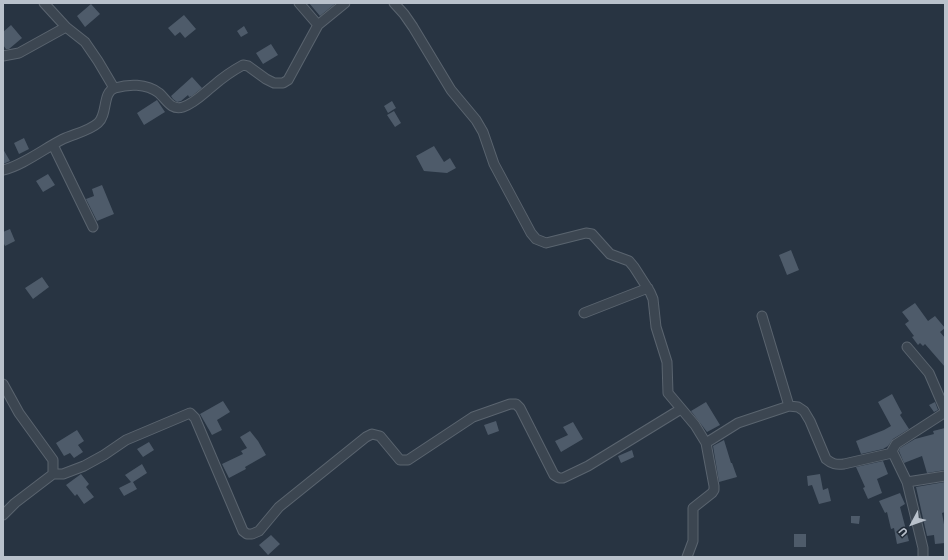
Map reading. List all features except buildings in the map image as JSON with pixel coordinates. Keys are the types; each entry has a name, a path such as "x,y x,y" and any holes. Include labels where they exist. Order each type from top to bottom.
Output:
{"street":[{"path":"44,3 66,27 85,42 114,88"},
{"path":"299,3 318,25"},
{"path":"3,170 98,122 104,114 108,94 114,88 135,85 143,86 159,93 166,102 175,108 183,107 197,99 243,65 248,66 274,83 283,83 291,78 318,25 345,3"},
{"path":"394,3 413,27 451,90 476,120 490,152 524,220 536,239 546,242 586,232 592,234 610,254 629,262 648,288 653,299 656,327 666,362 668,393 695,425 706,443 714,490 694,505 692,541 688,557"},
{"path":"3,56 19,53 66,27"},
{"path":"53,145 93,228"},
{"path":"584,312 648,288"},
{"path":"762,316 789,406"},
{"path":"907,347 929,373 945,410 944,413 892,448 892,453 907,482 924,548 923,557"},
{"path":"3,384 19,413 53,460 53,474"},
{"path":"3,515 15,503 53,474 63,474 84,466 126,440 190,413 195,418 243,531 247,534 252,534 259,531 279,507 366,437 372,434 380,436 400,460 408,460 473,417 510,404 516,404 520,408 554,475 559,478 563,478 588,466 681,409"},
{"path":"706,443 738,423 789,406 798,407 804,411 810,421 826,459 836,465 892,453"},
{"path":"907,482 945,476"}]}
